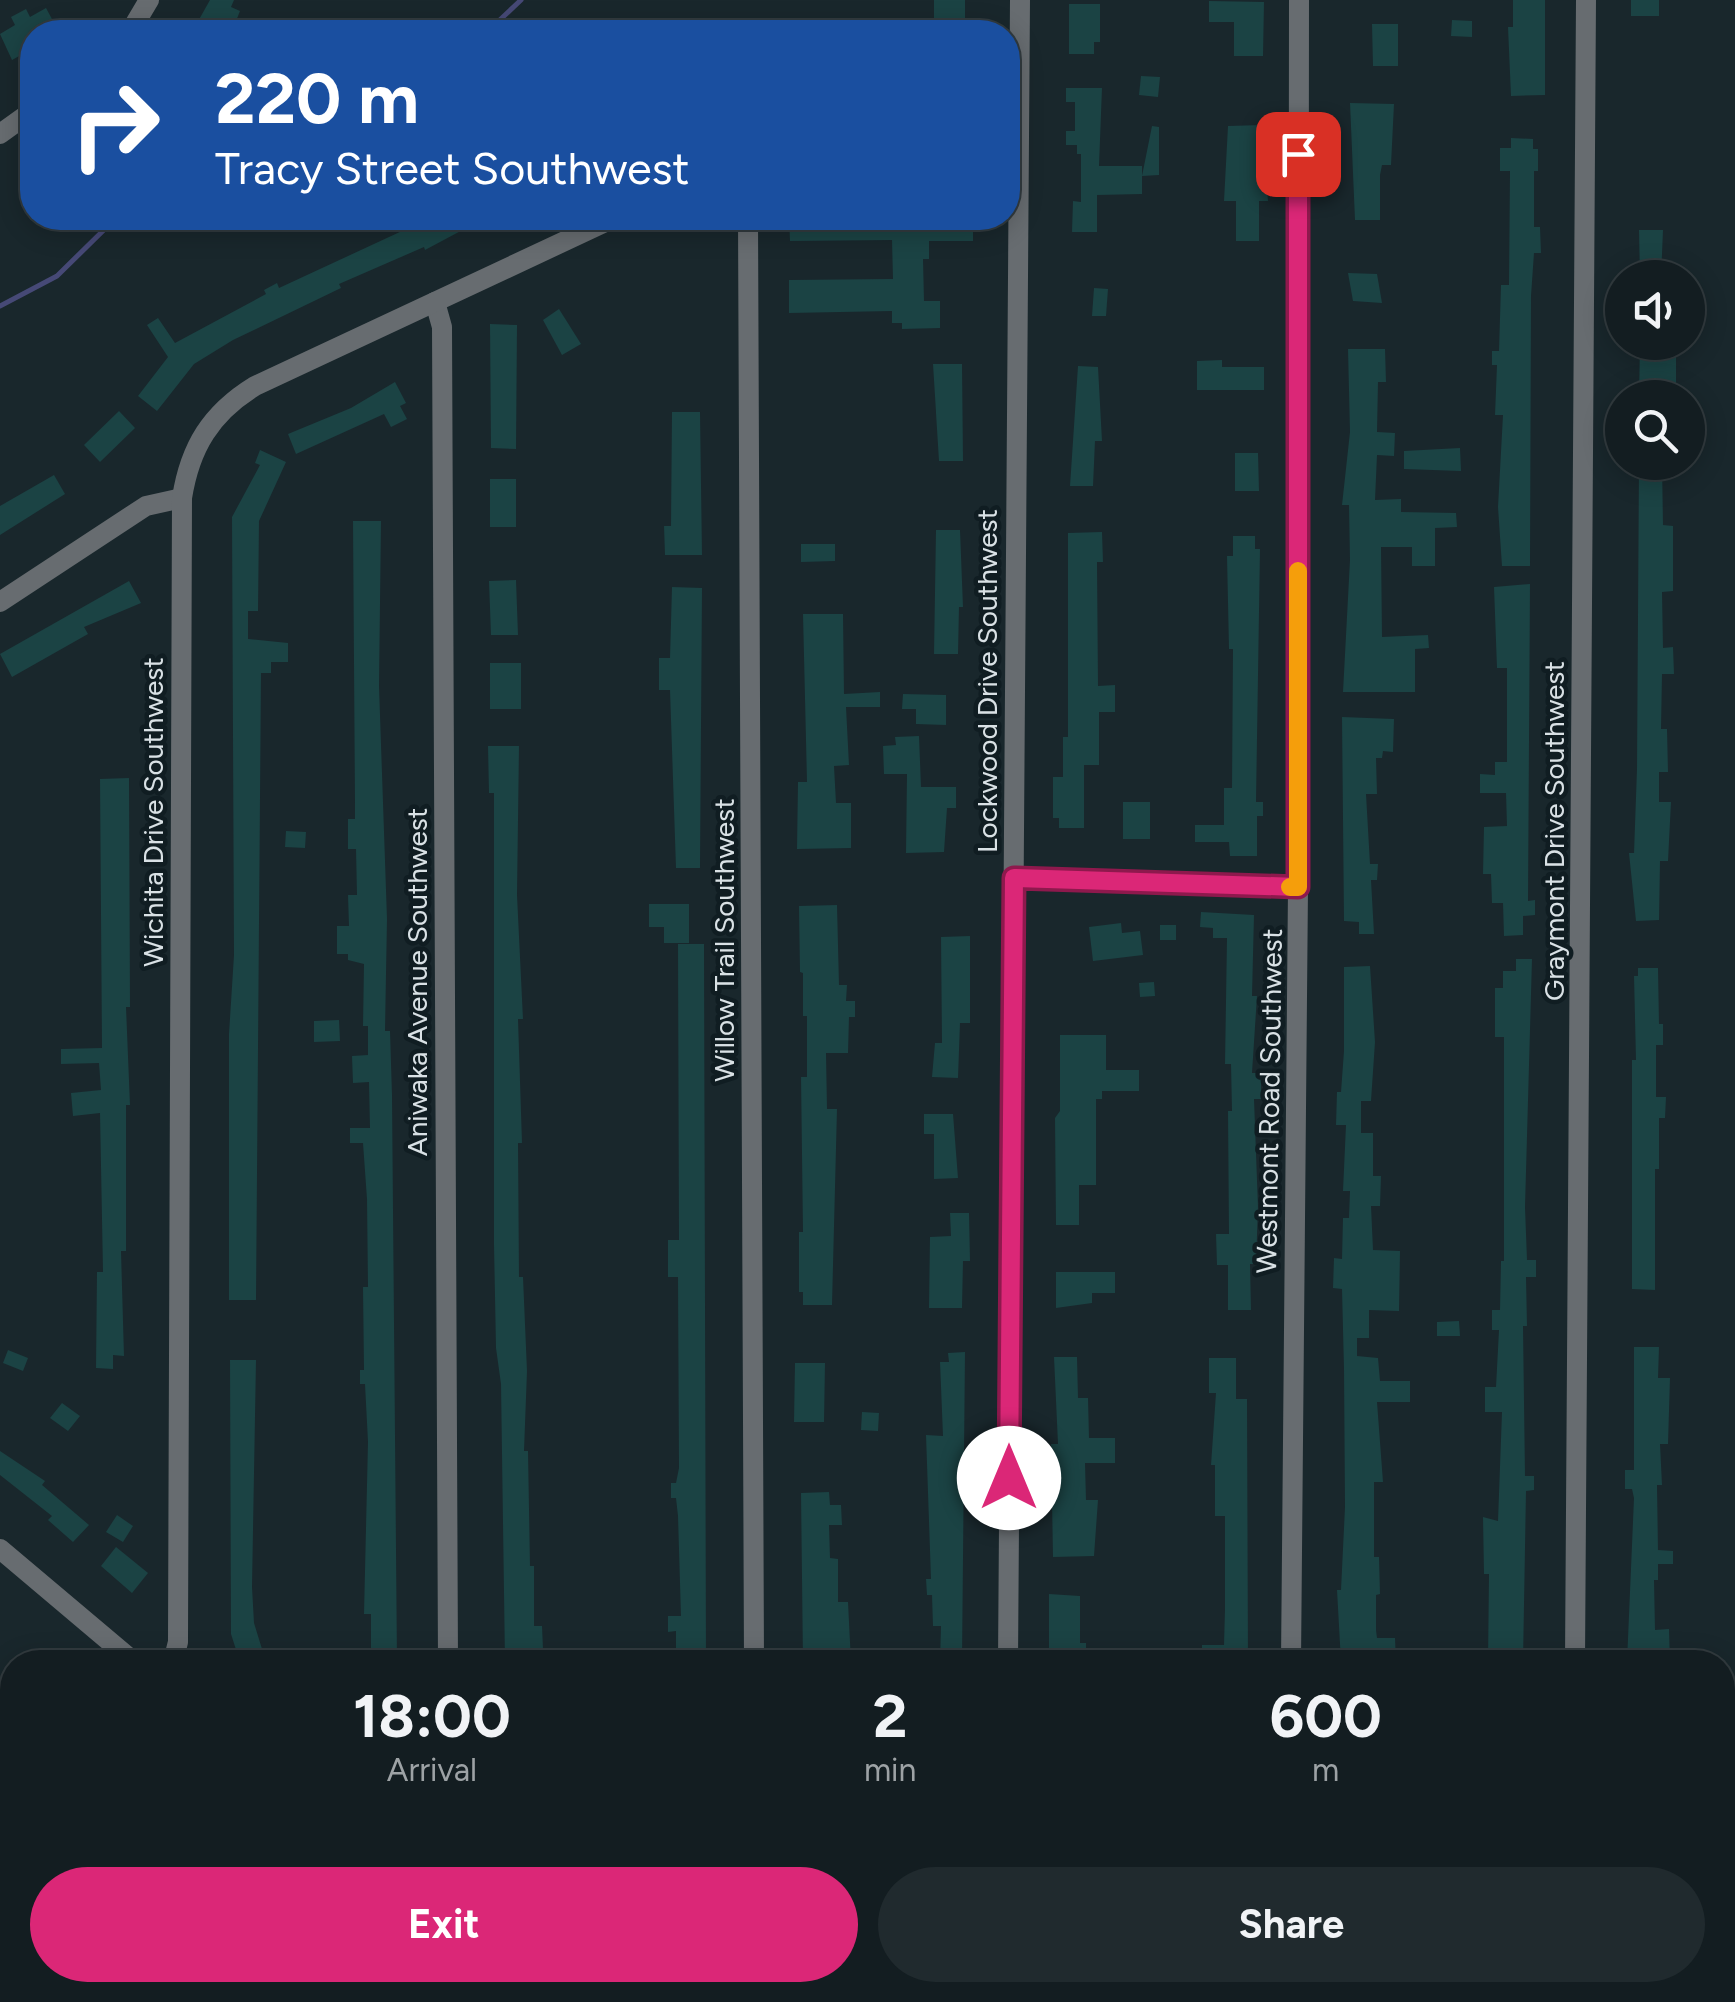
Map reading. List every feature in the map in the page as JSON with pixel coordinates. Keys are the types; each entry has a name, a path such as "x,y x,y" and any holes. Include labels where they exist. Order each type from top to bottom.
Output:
{"street":[{"name":"Westmont Road Southwest","path":"1291,1650 1298,887 1298,0"},
{"name":"Graymont Drive Southwest","path":"1575,1650 1586,0"},
{"name":"Wichita Drive Southwest","path":"176,1650 182,498 197,443 234,399 588,230"},
{"name":"Willow Trail Southwest","path":"748,230 754,1650"},
{"name":"Lockwood Drive Southwest","path":"1008,1650 1018,230"},
{"name":"Aniwaka Avenue Southwest","path":"434,302 442,347 448,1650"},
{"path":"0,602 146,506 182,498"},
{"path":"1014,878 1298,887"},
{"path":"0,1549 120,1650"}],"building":[{"path":"210,0 234,0 231,7 240,11 236,20 199,20"},
{"path":"934,0 965,0 965,20 934,20"},
{"path":"1513,0 1545,0 1545,95 1511,96 1508,27 1513,27"},
{"path":"1631,0 1659,0 1659,16 1631,16"},
{"path":"1209,1 1264,2 1263,56 1234,56 1234,22 1209,22"},
{"path":"1069,4 1100,4 1100,42 1094,42 1094,54 1069,54"},
{"path":"46,8 52,20 20,20 20,56 12,60 0,34 15,25 11,17 26,9 30,17"},
{"path":"1452,20 1472,21 1472,37 1451,36"},
{"path":"1372,24 1398,24 1398,66 1373,66"},
{"path":"1141,76 1160,77 1158,97 1139,95"},
{"path":"1066,88 1102,88 1099,166 1142,166 1142,194 1097,195 1097,232 1072,232 1073,201 1081,202 1081,154 1077,154 1077,145 1066,145 1066,131 1075,131 1075,102 1066,102"},
{"path":"1350,103 1394,104 1391,165 1382,165 1380,175 1380,220 1355,220"},
{"path":"1262,125 1268,201 1259,201 1259,241 1236,241 1236,201 1224,201 1228,126"},
{"path":"1152,126 1159,127 1159,175 1142,176"},
{"path":"1511,138 1533,139 1533,149 1538,149 1534,227 1540,227 1541,253 1534,253 1531,296 1530,566 1502,566 1498,507 1503,415 1495,415 1497,365 1492,365 1492,351 1499,351 1501,285 1509,285 1510,171 1500,171 1500,148 1511,148"},
{"path":"404,230 462,230 425,250 424,247 339,284 341,288 233,340 194,364 157,411 138,396 168,357 147,325 158,318 175,343 266,294 264,290 277,283 279,288"},
{"path":"790,230 973,230 973,241 929,241 929,259 923,259 924,301 940,301 940,328 902,329 902,323 892,323 892,311 789,313 789,280 893,279 892,240 790,241"},
{"path":"1639,230 1663,230 1662,260 1640,260"},
{"path":"1348,273 1377,274 1382,303 1353,301"},
{"path":"1094,288 1108,289 1106,316 1092,316"},
{"path":"559,309 581,344 562,355 543,320"},
{"path":"490,324 517,325 516,449 491,448"},
{"path":"1348,349 1385,349 1386,382 1378,382 1377,432 1395,433 1394,456 1377,455 1375,500 1401,499 1401,512 1456,513 1457,527 1435,528 1435,566 1412,566 1412,547 1381,547 1382,637 1428,635 1429,648 1415,649 1415,692 1343,692 1350,560 1349,505 1342,505 1350,432"},
{"path":"1222,360 1222,367 1264,367 1264,390 1197,390 1197,361"},
{"path":"1640,360 1676,360 1676,380 1639,380"},
{"path":"933,364 962,364 963,461 939,461"},
{"path":"1078,366 1098,367 1102,441 1095,441 1093,486 1070,486"},
{"path":"395,382 406,403 400,406 407,419 391,427 384,414 296,454 288,434 351,408"},
{"path":"119,411 135,428 100,462 84,445"},
{"path":"672,412 700,412 702,555 665,555 664,526 671,526"},
{"path":"1460,448 1461,471 1404,469 1404,451"},
{"path":"260,450 286,462 259,521 258,611 248,611 248,639 288,643 288,662 271,662 271,673 261,673 256,1300 229,1300 229,1034 234,955 232,517 260,465 255,463"},
{"path":"1235,453 1258,453 1259,491 1235,491"},
{"path":"54,475 65,494 0,535 0,506"},
{"path":"490,479 516,479 516,527 490,527"},
{"path":"1639,480 1662,480 1663,525 1673,526 1673,591 1662,592 1663,648 1673,647 1674,674 1662,674 1661,729 1667,729 1668,772 1659,772 1659,802 1671,802 1668,861 1660,861 1659,920 1636,921 1629,853 1634,853"},
{"path":"353,521 381,521 379,686 387,919 385,1031 390,1031 392,1095 397,1650 371,1650 371,1614 364,1614 368,1442 365,1384 360,1384 360,1370 364,1370 363,1287 368,1287 367,1199 363,1143 350,1143 350,1128 370,1128 369,1082 353,1083 352,1056 368,1055 368,1026 363,1026 364,964 348,960 348,954 337,954 337,926 349,926 348,895 357,895 356,849 348,849 348,819 355,819"},
{"path":"936,530 960,530 963,607 959,607 958,654 934,654"},
{"path":"1102,532 1103,562 1097,562 1098,686 1115,685 1115,712 1099,712 1099,765 1084,765 1084,828 1059,828 1059,818 1053,818 1053,777 1063,777 1063,737 1068,737 1068,533"},
{"path":"1233,536 1255,536 1255,549 1260,549 1256,802 1263,802 1263,816 1257,816 1257,856 1230,856 1229,842 1195,842 1195,825 1224,825 1224,788 1232,788 1233,649 1229,649 1227,556 1233,556"},
{"path":"801,544 835,544 835,561 801,562"},
{"path":"516,580 518,635 491,635 489,581"},
{"path":"129,581 141,603 84,627 88,634 12,677 0,654"},
{"path":"1530,584 1528,901 1535,900 1535,915 1523,916 1523,935 1504,936 1503,903 1492,903 1491,874 1483,874 1484,827 1507,826 1506,793 1480,793 1480,774 1495,775 1495,762 1507,762 1507,668 1497,668 1494,587"},
{"path":"672,587 702,588 700,868 676,868 670,690 659,690 659,658 670,658"},
{"path":"803,614 843,614 844,694 880,692 880,707 846,707 849,765 834,766 836,803 851,803 851,848 797,849 798,782 807,782"},
{"path":"490,663 521,663 521,709 490,709"},
{"path":"903,694 946,695 946,725 916,724 916,709 902,709"},
{"path":"1342,717 1394,719 1393,752 1383,751 1382,758 1376,758 1377,794 1366,794 1370,864 1378,864 1377,880 1371,880 1374,934 1359,934 1359,922 1344,921"},
{"path":"919,736 921,787 956,787 956,808 947,808 944,852 906,853 907,774 884,774 883,746 896,745 895,737"},
{"path":"488,746 519,746 517,895 523,1019 518,1019 522,1143 518,1143 519,1277 523,1277 527,1371 524,1451 528,1451 530,1566 534,1566 534,1626 542,1626 543,1649 524,1650 505,1650 501,1384 496,1348 494,1245 494,793 489,793"},
{"path":"129,778 130,1007 126,1007 130,1105 126,1105 126,1251 121,1251 124,1356 113,1355 113,1369 96,1368 97,1272 103,1272 100,1113 73,1116 71,1093 101,1090 99,1063 61,1064 61,1049 102,1048 100,779"},
{"path":"1123,802 1150,802 1150,839 1123,839"},
{"path":"286,831 306,832 305,848 285,847"},
{"path":"649,904 689,904 689,943 664,943 664,927 649,927"},
{"path":"837,905 839,985 847,985 846,1001 855,1001 855,1017 849,1017 848,1053 826,1053 827,1109 837,1109 832,1305 803,1305 803,1292 799,1292 799,1232 803,1232 801,1077 807,1077 807,1016 803,1016 799,906"},
{"path":"1201,912 1254,915 1252,996 1257,996 1252,1073 1261,1073 1261,1099 1254,1099 1258,1207 1256,1264 1250,1264 1251,1310 1228,1310 1228,1265 1217,1265 1216,1234 1229,1234 1228,1111 1232,1111 1231,1064 1225,1064 1227,938 1213,938 1213,928 1200,927"},
{"path":"1121,923 1122,933 1140,931 1143,955 1093,961 1089,927"},
{"path":"1160,925 1176,925 1176,940 1160,940"},
{"path":"970,936 970,1023 960,1023 958,1078 932,1077 935,1043 942,1043 941,937"},
{"path":"678,944 704,944 706,1650 676,1650 676,1631 668,1632 668,1616 681,1616 678,1516 676,1498 671,1498 671,1483 676,1483 679,1468 678,1277 668,1277 668,1240 679,1240"},
{"path":"1516,959 1532,959 1525,1207 1527,1260 1536,1260 1536,1277 1526,1277 1527,1326 1523,1326 1525,1476 1534,1476 1534,1490 1526,1491 1523,1650 1488,1650 1489,1574 1484,1574 1483,1517 1498,1521 1502,1412 1485,1412 1485,1387 1496,1387 1499,1330 1492,1330 1492,1310 1500,1310 1504,1261 1504,1037 1495,1037 1495,988 1503,988 1503,971 1516,971"},
{"path":"1370,966 1375,1042 1371,1101 1361,1101 1361,1133 1373,1133 1373,1176 1381,1176 1380,1206 1371,1206 1373,1250 1400,1251 1399,1311 1369,1310 1369,1338 1357,1338 1357,1356 1378,1358 1380,1381 1410,1381 1410,1402 1377,1402 1383,1482 1374,1482 1374,1557 1379,1557 1380,1594 1376,1595 1376,1630 1377,1638 1395,1638 1396,1650 1340,1650 1337,1590 1341,1590 1345,1507 1344,1369 1342,1289 1333,1288 1334,1258 1342,1259 1343,1218 1349,1218 1350,1191 1343,1191 1346,1125 1336,1125 1344,1051 1344,967"},
{"path":"1638,968 1658,968 1659,1024 1663,1024 1663,1045 1656,1045 1656,1097 1666,1097 1665,1118 1659,1118 1659,1169 1655,1169 1655,1290 1632,1289 1632,1060 1636,1060 1634,976 1638,976"},
{"path":"1154,982 1155,996 1140,997 1139,983"},
{"path":"339,1020 340,1041 314,1042 314,1021"},
{"path":"1060,1035 1106,1035 1106,1070 1139,1070 1139,1091 1102,1091 1102,1099 1096,1099 1096,1185 1079,1185 1079,1225 1056,1225 1055,1118 1060,1111"},
{"path":"924,1114 953,1114 958,1178 934,1179 934,1134 924,1134"},
{"path":"950,1213 969,1213 970,1261 963,1261 962,1308 929,1308 930,1237 951,1236"},
{"path":"1056,1272 1115,1272 1115,1293 1092,1293 1092,1303 1056,1308"},
{"path":"1459,1321 1460,1336 1437,1336 1437,1322"},
{"path":"1634,1347 1659,1347 1658,1378 1670,1378 1668,1444 1660,1444 1662,1485 1657,1485 1658,1550 1673,1551 1673,1564 1658,1564 1658,1580 1654,1580 1655,1630 1669,1629 1670,1650 1628,1650 1634,1498 1632,1489 1625,1489 1625,1470 1634,1470"},
{"path":"8,1350 28,1358 23,1371 3,1363"},
{"path":"965,1352 962,1650 940,1650 941,1626 933,1626 932,1595 927,1595 926,1579 931,1579 926,1435 943,1436 940,1362 949,1362 948,1353"},
{"path":"1054,1357 1077,1357 1078,1398 1088,1398 1089,1438 1115,1438 1115,1463 1085,1463 1086,1500 1098,1500 1094,1556 1053,1557 1051,1444 1058,1444"},
{"path":"1209,1358 1236,1358 1236,1399 1247,1399 1248,1650 1202,1650 1202,1645 1224,1645 1225,1609 1225,1516 1215,1516 1215,1465 1211,1465 1216,1393 1209,1393"},
{"path":"230,1360 256,1360 252,1587 254,1623 262,1650 236,1650 231,1634"},
{"path":"795,1363 825,1363 824,1422 794,1422"},
{"path":"62,1403 80,1416 68,1431 50,1418"},
{"path":"862,1412 879,1413 878,1431 861,1430"},
{"path":"0,1451 45,1481 42,1485 89,1525 73,1542 48,1520 52,1516 0,1475"},
{"path":"829,1492 830,1505 841,1505 842,1525 829,1525 830,1558 838,1559 838,1602 848,1602 850,1650 803,1650 801,1493"},
{"path":"117,1515 133,1526 123,1542 106,1532"},
{"path":"116,1547 148,1573 132,1593 101,1566"},
{"path":"1049,1594 1080,1596 1080,1643 1086,1643 1086,1650 1049,1650"}],"waterway":[{"path":"500,20 521,0"},
{"path":"0,306 57,276 104,230"}],"slow traffic":[{"path":"1290,887 1298,887 1298,571"}],"route":[{"path":"1009,1478 1014,878 1298,887 1298,154"}]}
